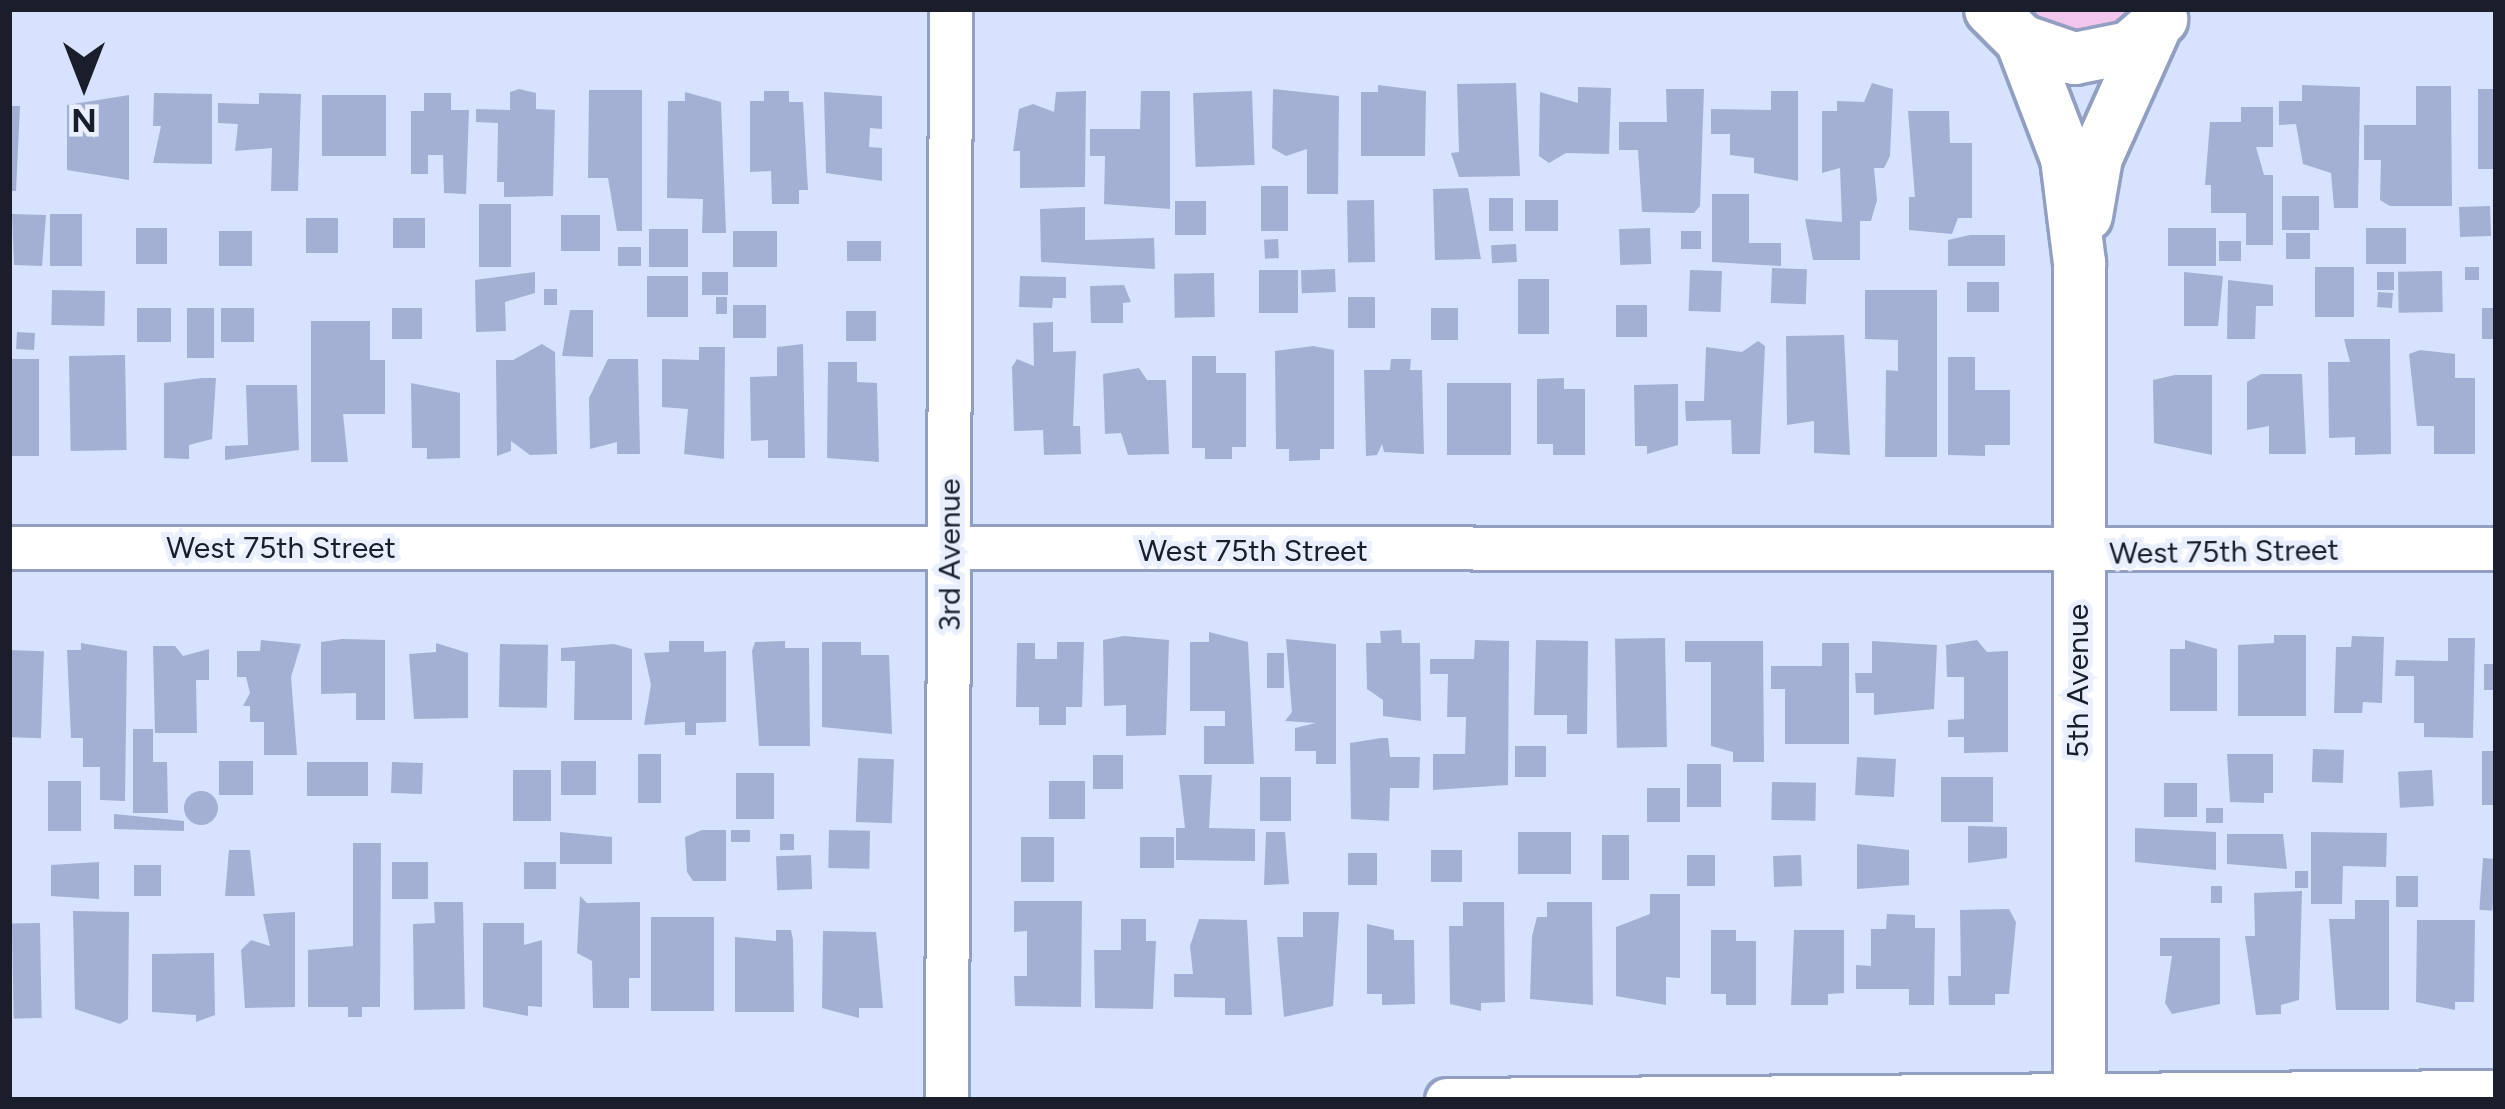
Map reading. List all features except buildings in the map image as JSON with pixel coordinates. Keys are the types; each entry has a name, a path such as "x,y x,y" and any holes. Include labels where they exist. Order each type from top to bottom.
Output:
{"street":[{"name":"3rd Avenue","path":"947,1100 951,9"},
{"path":"1956,9 2074,58 2129,47 2167,18"},
{"name":"5th Avenue","path":"2079,262 2096,157 2167,18"},
{"name":"5th Avenue","path":"2007,27 2066,158 2079,262 2079,1097"},
{"name":"West 75th Street","path":"9,548 2078,553 2496,549"},
{"path":"1447,1100 2496,1092"}],"shaded area":[{"path":"2022,9 2141,9 2103,33 2078,36 2050,29"}]}
